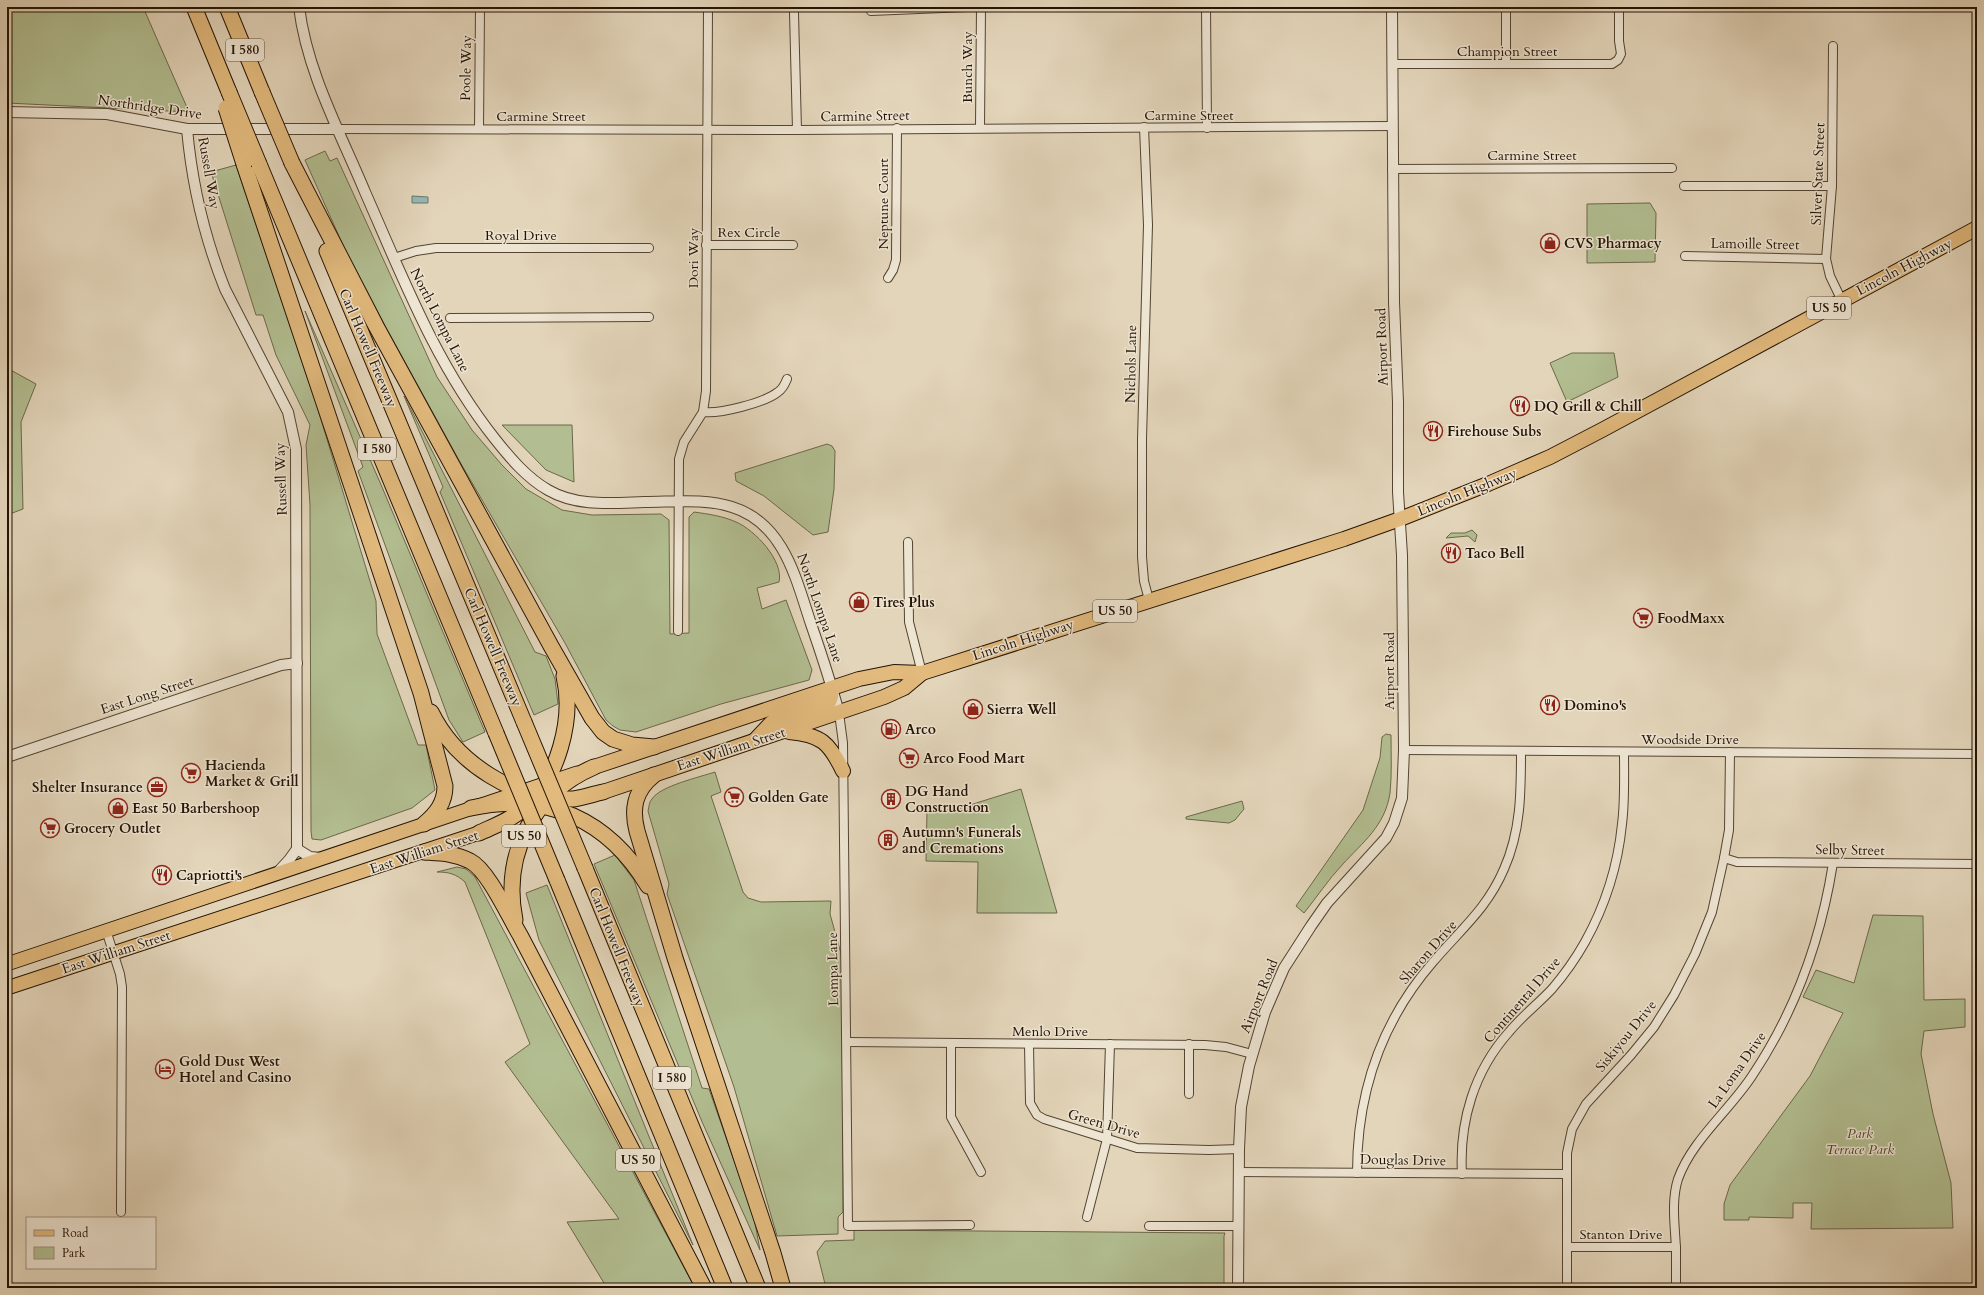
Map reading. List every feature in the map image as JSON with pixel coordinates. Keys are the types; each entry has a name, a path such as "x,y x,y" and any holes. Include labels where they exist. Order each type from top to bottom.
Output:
{"highway":[{"name":"I 580","path":"194,7 217,63 225,92 252,164 496,733 726,1288"},
{"name":"Carl Howell Freeway","path":"227,7 758,1288"},
{"path":"292,163 376,326 592,718 603,732 621,742 654,747"},
{"path":"252,164 421,693 446,786 441,805 434,815 424,824"},
{"name":"Lincoln Highway","path":"832,688 884,674 900,672 922,673 1149,600 1318,548 1400,519 1550,457 1977,228"},
{"path":"479,833 513,817 539,800 562,744 568,715 565,681 560,665 551,646"},
{"name":"Lincoln Highway","path":"839,713 896,692 904,688 922,673"},
{"path":"753,741 772,722 828,702 831,697 832,688"},
{"name":"East William Street","path":"594,767 832,688"},
{"path":"421,693 437,724 458,751 488,774 586,822 611,840 634,865 657,900"},
{"name":"East William Street","path":"603,792 839,713"},
{"path":"784,731 812,735 821,739 832,749 844,770"},
{"name":"US 50","path":"594,767 572,778 539,800 520,845 512,874 512,904 520,934 704,1288"},
{"name":"US 50","path":"654,775 644,784 636,798 634,815 657,900 773,1253 783,1288"},
{"path":"471,808 539,800 574,799 603,792"},
{"path":"424,852 457,856 477,865 488,880 520,934"}],"main road":[{"name":"East William Street","path":"7,964 471,808"},
{"name":"East William Street","path":"7,988 479,833"}],"street":[{"name":"North Lompa Lane","path":"299,7 303,32 310,57 337,129 394,258 434,346 460,390 489,432 528,476 549,491 575,501 605,503 705,502 732,507 751,515 774,535 783,548 793,569 839,713"},
{"name":"Poole Way","path":"479,129 480,7"},
{"name":"Dori Way","path":"678,631 679,465 682,448 703,412 706,391 706,129 708,7"},
{"path":"871,11 967,7"},
{"name":"Bunch Way","path":"980,7 980,127"},
{"path":"1206,7 1207,128"},
{"name":"Airport Road","path":"1238,1288 1238,1149 1241,1107 1252,1054 1272,994 1293,953 1327,902 1379,847 1390,832 1400,804 1404,750 1402,555 1394,302 1392,7"},
{"path":"1506,7 1506,64"},
{"name":"Champion Street","path":"1393,64 1612,64 1621,54 1619,41 1619,7"},
{"path":"794,13 797,130"},
{"name":"Silver State Street","path":"1833,46 1832,186 1826,259 1830,276 1842,301"},
{"name":"Northridge Drive","path":"7,112 108,114 187,129 337,129"},
{"name":"Carmine Street","path":"337,129 797,130 980,127 1207,128 1393,126"},
{"name":"Nichols Lane","path":"1144,127 1148,225 1142,439 1142,558 1144,582 1149,600"},
{"name":"Neptune Court","path":"888,278 894,270 896,260 896,128"},
{"name":"Russell Way","path":"187,129 193,178 204,227 217,270 280,395 292,427 296,449 297,849"},
{"name":"Carmine Street","path":"1392,169 1672,168"},
{"path":"1684,186 1832,186"},
{"name":"Rex Circle","path":"706,245 793,245"},
{"name":"Royal Drive","path":"394,258 416,251 436,248 649,248"},
{"name":"Lamoille Street","path":"1685,256 1826,259"},
{"path":"450,318 649,317"},
{"path":"703,412 715,413 728,411 765,399 779,392 787,379"},
{"path":"908,542 909,619 913,641 922,673"},
{"name":"East Long Street","path":"7,757 281,665 297,663"},
{"name":"Lompa Lane","path":"839,713 843,735 844,770 848,1226 970,1225"},
{"name":"Woodside Drive","path":"1404,750 1977,754"},
{"name":"Sharon Drive","path":"1356,1173 1357,1145 1363,1105 1372,1066 1387,1030 1405,999 1419,979 1469,925 1487,902 1509,859 1519,815 1521,751"},
{"name":"Continental Drive","path":"1462,1174 1461,1155 1466,1113 1480,1076 1495,1049 1508,1032 1552,988 1573,960 1584,942 1605,898 1612,877 1621,835 1624,752"},
{"name":"Siskiyou Drive","path":"1566,1288 1566,1153 1569,1139 1578,1116 1586,1104 1632,1055 1654,1027 1674,995 1688,968 1712,912 1729,830 1730,752"},
{"path":"275,874 286,865 297,849 310,857 321,858"},
{"name":"Selby Street","path":"1724,858 1737,862 1977,864"},
{"name":"La Loma Drive","path":"1676,1288 1675,1194 1683,1167 1691,1153 1752,1076 1781,1028 1795,998 1820,926 1833,863"},
{"path":"106,930 122,987 121,1212"},
{"path":"1977,934 1977,1051"},
{"name":"Menlo Drive","path":"847,1042 1189,1044 1219,1046 1252,1054"},
{"path":"951,1043 951,1117 981,1172"},
{"name":"Green Drive","path":"1029,1044 1031,1106 1036,1113 1047,1121 1144,1149 1238,1149"},
{"path":"1087,1217 1108,1139 1110,1044"},
{"path":"1189,1044 1189,1094"},
{"name":"Douglas Drive","path":"1238,1172 1566,1174"},
{"path":"1149,1226 1238,1226"},
{"name":"Stanton Drive","path":"1567,1247 1676,1247"}],"green space":[{"path":"7,7 143,7 189,112 7,103"},
{"path":"325,151 330,161 337,158 437,377 472,430 502,465 526,489 562,510 592,515 661,514 669,520 670,634 689,633 689,517 694,512 726,518 744,526 759,539 773,556 779,574 779,582 757,588 762,609 786,600 812,670 809,680 721,704 636,732 620,730 606,720 565,643 460,462 347,254 305,160"},
{"path":"236,165 316,403 376,601 377,634 418,745 426,745 435,790 412,808 321,840 312,839 311,831 310,505 306,445 310,425 276,355 263,315 256,315 211,172"},
{"path":"1650,203 1656,213 1655,262 1587,263 1587,204"},
{"path":"305,311 382,487 485,732 463,742 449,720 358,471 363,467"},
{"path":"1572,353 1614,353 1618,377 1567,402 1550,363"},
{"path":"7,368 36,384 21,422 23,509 7,515"},
{"path":"404,396 535,652 546,656 555,679 558,704 534,715 440,492 443,487"},
{"path":"502,425 572,425 574,482 546,470"},
{"path":"827,444 832,446 835,451 834,489 828,532 813,535 764,496 736,481 735,473"},
{"path":"1472,530 1477,535 1475,542 1468,536 1446,538 1451,533 1465,533"},
{"path":"1386,734 1391,735 1391,779 1390,793 1383,815 1372,833 1337,871 1304,913 1296,906 1363,810 1380,758 1382,737"},
{"path":"715,772 721,792 711,796 743,892 748,898 761,902 831,901 830,914 842,957 843,1212 838,1217 838,1234 777,1236 734,1087 667,894 669,884 648,811 650,802 656,794 671,786"},
{"path":"1021,789 1057,913 977,913 978,862 926,861 927,810 954,810"},
{"path":"1242,801 1244,809 1235,820 1229,823 1186,819 1186,817"},
{"path":"615,855 634,880 702,1088 709,1089 754,1218 760,1250 703,1124 594,864"},
{"path":"457,867 466,869 475,877 695,1288 607,1288 567,1222 619,1219 505,1062 530,1044 465,882 452,874 437,872"},
{"path":"547,885 693,1245 539,940 526,893"},
{"name":"Park Terrace Park","path":"1873,915 1923,916 1924,1000 1965,999 1965,1027 1924,1031 1921,1054 1933,1114 1951,1183 1953,1228 1811,1229 1812,1203 1793,1203 1793,1218 1749,1217 1749,1220 1724,1220 1724,1204 1730,1185 1810,1076 1843,1013 1803,997 1816,970 1854,983"},
{"path":"854,1230 1225,1233 1224,1288 826,1288 817,1252 825,1241 854,1240"}],"water":[{"path":"412,196 428,197 428,203 412,203"}],"place":[{"name":"CVS Pharmacy","path":"1550,243"},
{"name":"DQ Grill & Chill","path":"1520,406"},
{"name":"Firehouse Subs","path":"1433,431"},
{"name":"Taco Bell","path":"1451,553"},
{"name":"Tires Plus","path":"859,602"},
{"name":"FoodMaxx","path":"1643,618"},
{"name":"Domino's","path":"1550,705"},
{"name":"Sierra Well","path":"973,709"},
{"name":"Arco","path":"891,729"},
{"name":"Arco Food Mart","path":"909,758"},
{"name":"Hacienda Market & Grill","path":"191,773"},
{"name":"Shelter Insurance","path":"157,787"},
{"name":"Golden Gate","path":"734,797"},
{"name":"DG Hand Construction","path":"891,799"},
{"name":"East 50 Barbershoop","path":"118,808"},
{"name":"Grocery Outlet","path":"50,828"},
{"name":"Autumn's Funerals and Cremations","path":"888,840"},
{"name":"Capriotti's","path":"162,875"},
{"name":"Gold Dust West Hotel and Casino","path":"165,1069"}]}
